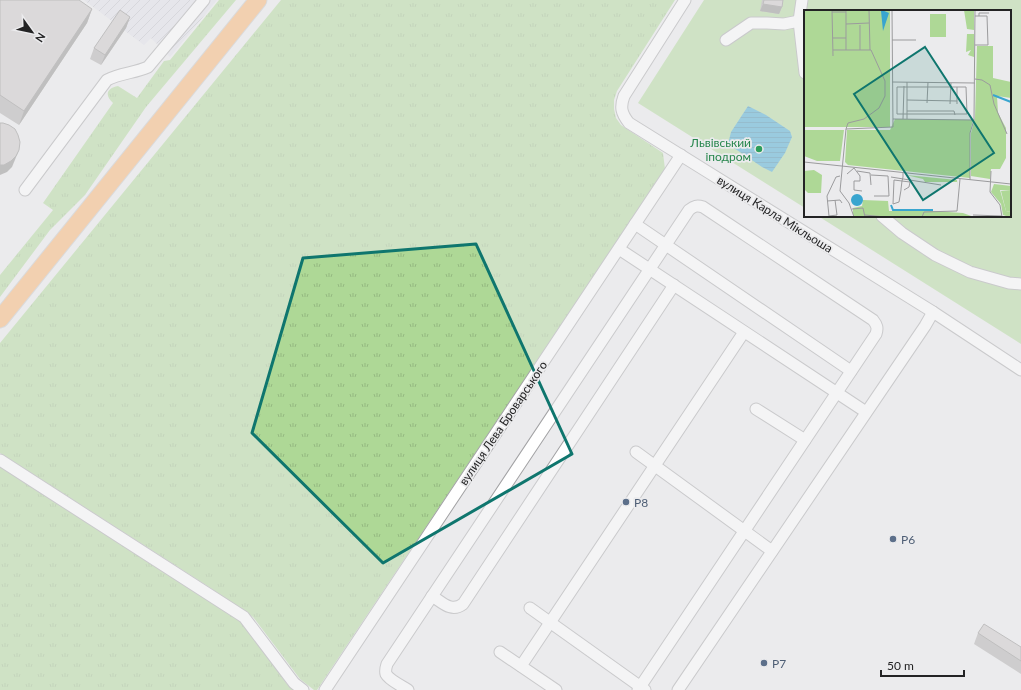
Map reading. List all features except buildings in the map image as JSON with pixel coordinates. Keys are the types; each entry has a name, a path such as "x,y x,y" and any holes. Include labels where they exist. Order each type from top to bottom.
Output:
{"highway":[{"path":"0,319 258,0"}],"street":[{"path":"25,190 107,80 115,76 148,67 204,0"},
{"name":"вулиця Карла Мікльоша","path":"685,0 624,96 621,104 622,111 628,123 933,312 1021,370"},
{"path":"802,0 800,21 804,63"},
{"path":"726,40 751,23 784,24 800,21"},
{"name":"вулиця Лева Броварського","path":"325,690 681,155"},
{"path":"408,690 389,678 385,669 387,664 693,206 698,205 703,207 873,320 876,324 876,334 836,392 641,689 530,608"},
{"path":"883,217 902,233 935,255 970,272 1009,283 1021,284"},
{"path":"635,224 851,371"},
{"path":"619,249 866,412"},
{"path":"432,596 449,607 459,607 463,604 674,285"},
{"path":"678,690 921,332 933,312"},
{"path":"521,666 744,332"},
{"path":"756,409 805,440"},
{"path":"636,452 772,551"},
{"path":"0,460 244,617 294,683 303,690"},
{"path":"500,652 556,690"}],"highlighted area":[{"path":"476,244 572,454 383,563 252,433 303,258"}],"shaded area":[{"path":"84,0 217,0 170,57 151,38 144,45"}],"green space":[{"path":"219,0 236,0 146,107 85,195 50,230 0,297 0,275 53,210 43,203 113,103 108,97 109,90 118,86 137,98 164,61 170,60"},
{"path":"281,0 675,0 617,91 614,100 616,118 621,125 663,153 665,169 317,690 314,690 300,679 253,617 209,587 0,453 0,343"},
{"name":"Львівський іподром","path":"704,0 1021,0 1021,344 820,217 1011,217 1011,10 804,10 804,207 638,103"},
{"path":"0,466 242,621 287,684 294,690 0,690"}],"water":[{"path":"748,106 766,115 790,131 792,137 785,153 772,172 728,144 731,132"}],"place":[{"name":"Львівський іподром","path":"759,149"},
{"name":"P8","path":"626,502"},
{"name":"P6","path":"893,539"},
{"name":"P7","path":"764,663"}]}
